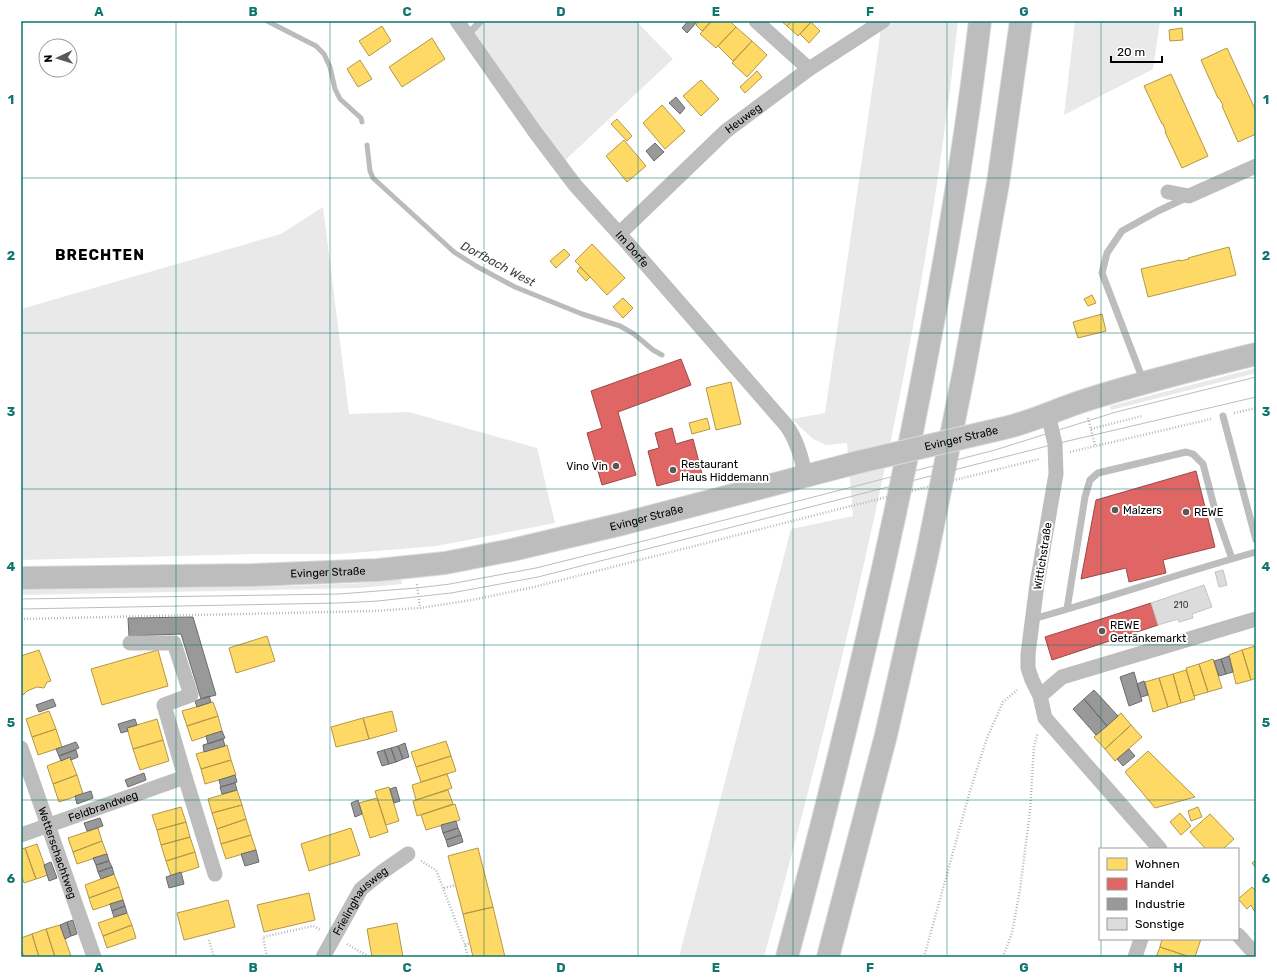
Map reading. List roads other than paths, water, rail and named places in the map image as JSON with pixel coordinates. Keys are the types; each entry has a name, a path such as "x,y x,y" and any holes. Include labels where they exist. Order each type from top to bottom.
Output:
{"main road":[{"path":"787,957 855,693 914,426 945,259 971,94 980,21"},
{"path":"828,957 886,736 928,547 964,371 998,183 1021,21"},
{"name":"Evinger Straße","path":"21,578 254,575 378,570 445,563 512,550 622,524 859,462 1000,429 1144,382 1256,354"}],"street":[{"name":"Im Dorfe","path":"457,21 575,185 786,425 796,441 803,463 805,476"},
{"path":"756,21 809,70"},
{"name":"Heuweg","path":"619,234 726,131 809,70 883,21"},
{"path":"1168,192 1189,196 1256,166"},
{"name":"Wittichstraße","path":"1048,414 1055,444 1056,474 1033,619 1028,654 1028,668 1040,696 1045,718 1159,848"},
{"path":"1040,696 1062,677 1255,616"},
{"path":"130,643 174,643 190,696 164,705 215,874"},
{"name":"Wetterschachtweg","path":"22,755 49,826 94,957"},
{"name":"Feldbrandweg","path":"21,835 185,777"},
{"name":"Frielinghausweg","path":"323,957 361,889 408,854"},
{"path":"1239,936 1256,955"},
{"path":"1135,957 1141,940"}],"lane":[{"path":"467,35 481,21"},
{"path":"1144,382 1102,273 1107,253 1122,231 1158,210 1189,196"},
{"path":"1223,416 1256,540"},
{"path":"1067,609 1085,497 1090,480 1098,473 1186,452 1193,454 1203,464 1215,510 1232,559"},
{"path":"1033,619 1256,552"}],"waterway":[{"name":"Dorfbach West","path":"267,21 316,46 324,54 330,67 335,89 340,99 361,118 362,122"},
{"name":"Dorfbach West","path":"367,145 370,171 373,178 454,252 515,287 582,314 620,326 634,334 653,350 662,355"}],"tram line":[{"path":"21,599 339,594 450,584 536,568 632,544 995,450 1116,412 1256,377"},
{"path":"21,609 339,603 378,601 451,593 538,577 1055,444 1256,397"}],"place":[{"name":"Vino Vin","path":"616,466"},
{"name":"Restaurant Haus Hiddemann","path":"673,470"},
{"name":"Malzers","path":"1115,510"},
{"name":"REWE","path":"1186,512"},
{"name":"REWE Getränkemarkt","path":"1102,631"}],"district":[{"name":"BRECHTEN","path":"100,255"}]}
